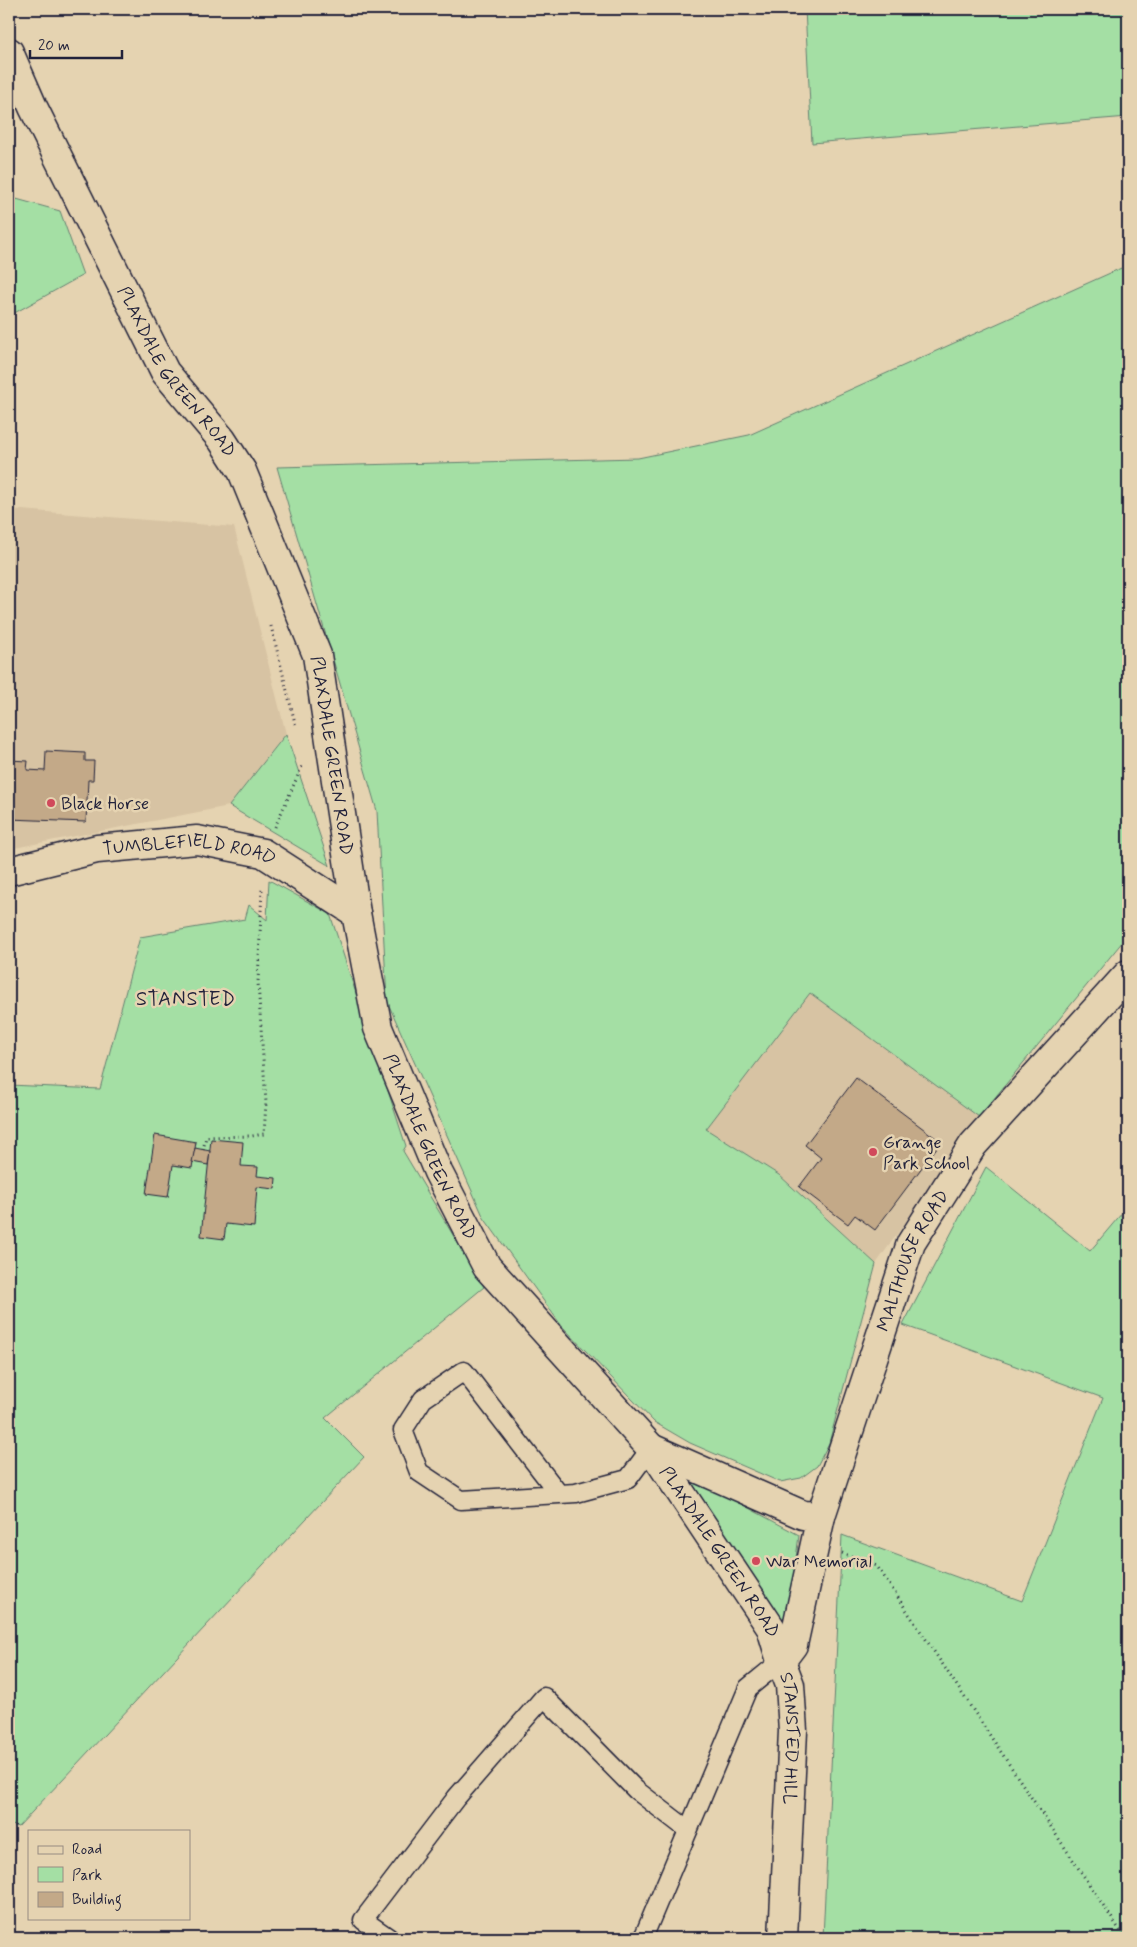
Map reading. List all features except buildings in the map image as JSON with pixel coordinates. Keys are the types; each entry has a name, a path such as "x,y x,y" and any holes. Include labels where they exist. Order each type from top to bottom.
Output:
{"street":[{"name":"PLAXDALE GREEN ROAD","path":"9,52 33,107 165,372 222,440 242,471 317,655 356,913 378,1028 438,1172 487,1267 651,1448 771,1628 781,1661"},
{"name":"TUMBLEFIELD ROAD","path":"9,871 97,849 197,840 263,853 356,913"},
{"name":"MALTHOUSE ROAD","path":"821,1516 911,1244 973,1145 1128,974"},
{"name":"PLAXDALE GREEN ROAD","path":"651,1448 803,1516 821,1516"},
{"name":"STANSTED HILL","path":"783,1938 792,1731 790,1685 781,1661 792,1645 821,1516"}],"lane":[{"path":"560,1494 464,1371 423,1399 403,1430 420,1472 461,1500 560,1494 576,1493 628,1479 651,1448"},
{"path":"643,1938 748,1688 781,1661"},
{"path":"389,1938 363,1920 456,1798 544,1697 636,1790 688,1830"}],"path":[{"path":"269,617 297,733"},
{"path":"203,1150 206,1137 264,1134 266,1103 258,982 263,853 304,762"},
{"path":"816,1544 877,1566 1125,1938"}],"shaded area":[{"path":"9,509 234,527 286,734 229,806 9,849"},
{"path":"810,993 979,1117 876,1264 779,1175 704,1131"}],"green space":[{"path":"805,9 1128,9 1128,117 812,143"},
{"path":"9,197 60,211 83,275 9,316"},
{"path":"1128,265 1128,935 979,1117 810,993 706,1129 779,1175 876,1264 829,1443 817,1466 801,1478 780,1482 690,1443 654,1422 561,1325 484,1218 387,1001 377,811 277,467 638,458 749,435"},
{"path":"286,734 330,866 229,806"},
{"path":"269,880 330,914 406,1146 403,1151 484,1287 325,1418 364,1457 18,1827 9,1824 9,1085 100,1089 140,937 245,919 249,905 267,920"},
{"path":"986,1167 1090,1251 1128,1206 1128,1938 823,1938 842,1535 1022,1601 1103,1398 903,1325"},
{"path":"687,1475 799,1535 787,1629"}],"place":[{"name":"Black Horse","path":"51,803"},
{"name":"Grange Park School","path":"873,1152"},
{"name":"War Memorial","path":"756,1561"}],"district":[{"name":"STANSTED","path":"186,998"}]}
